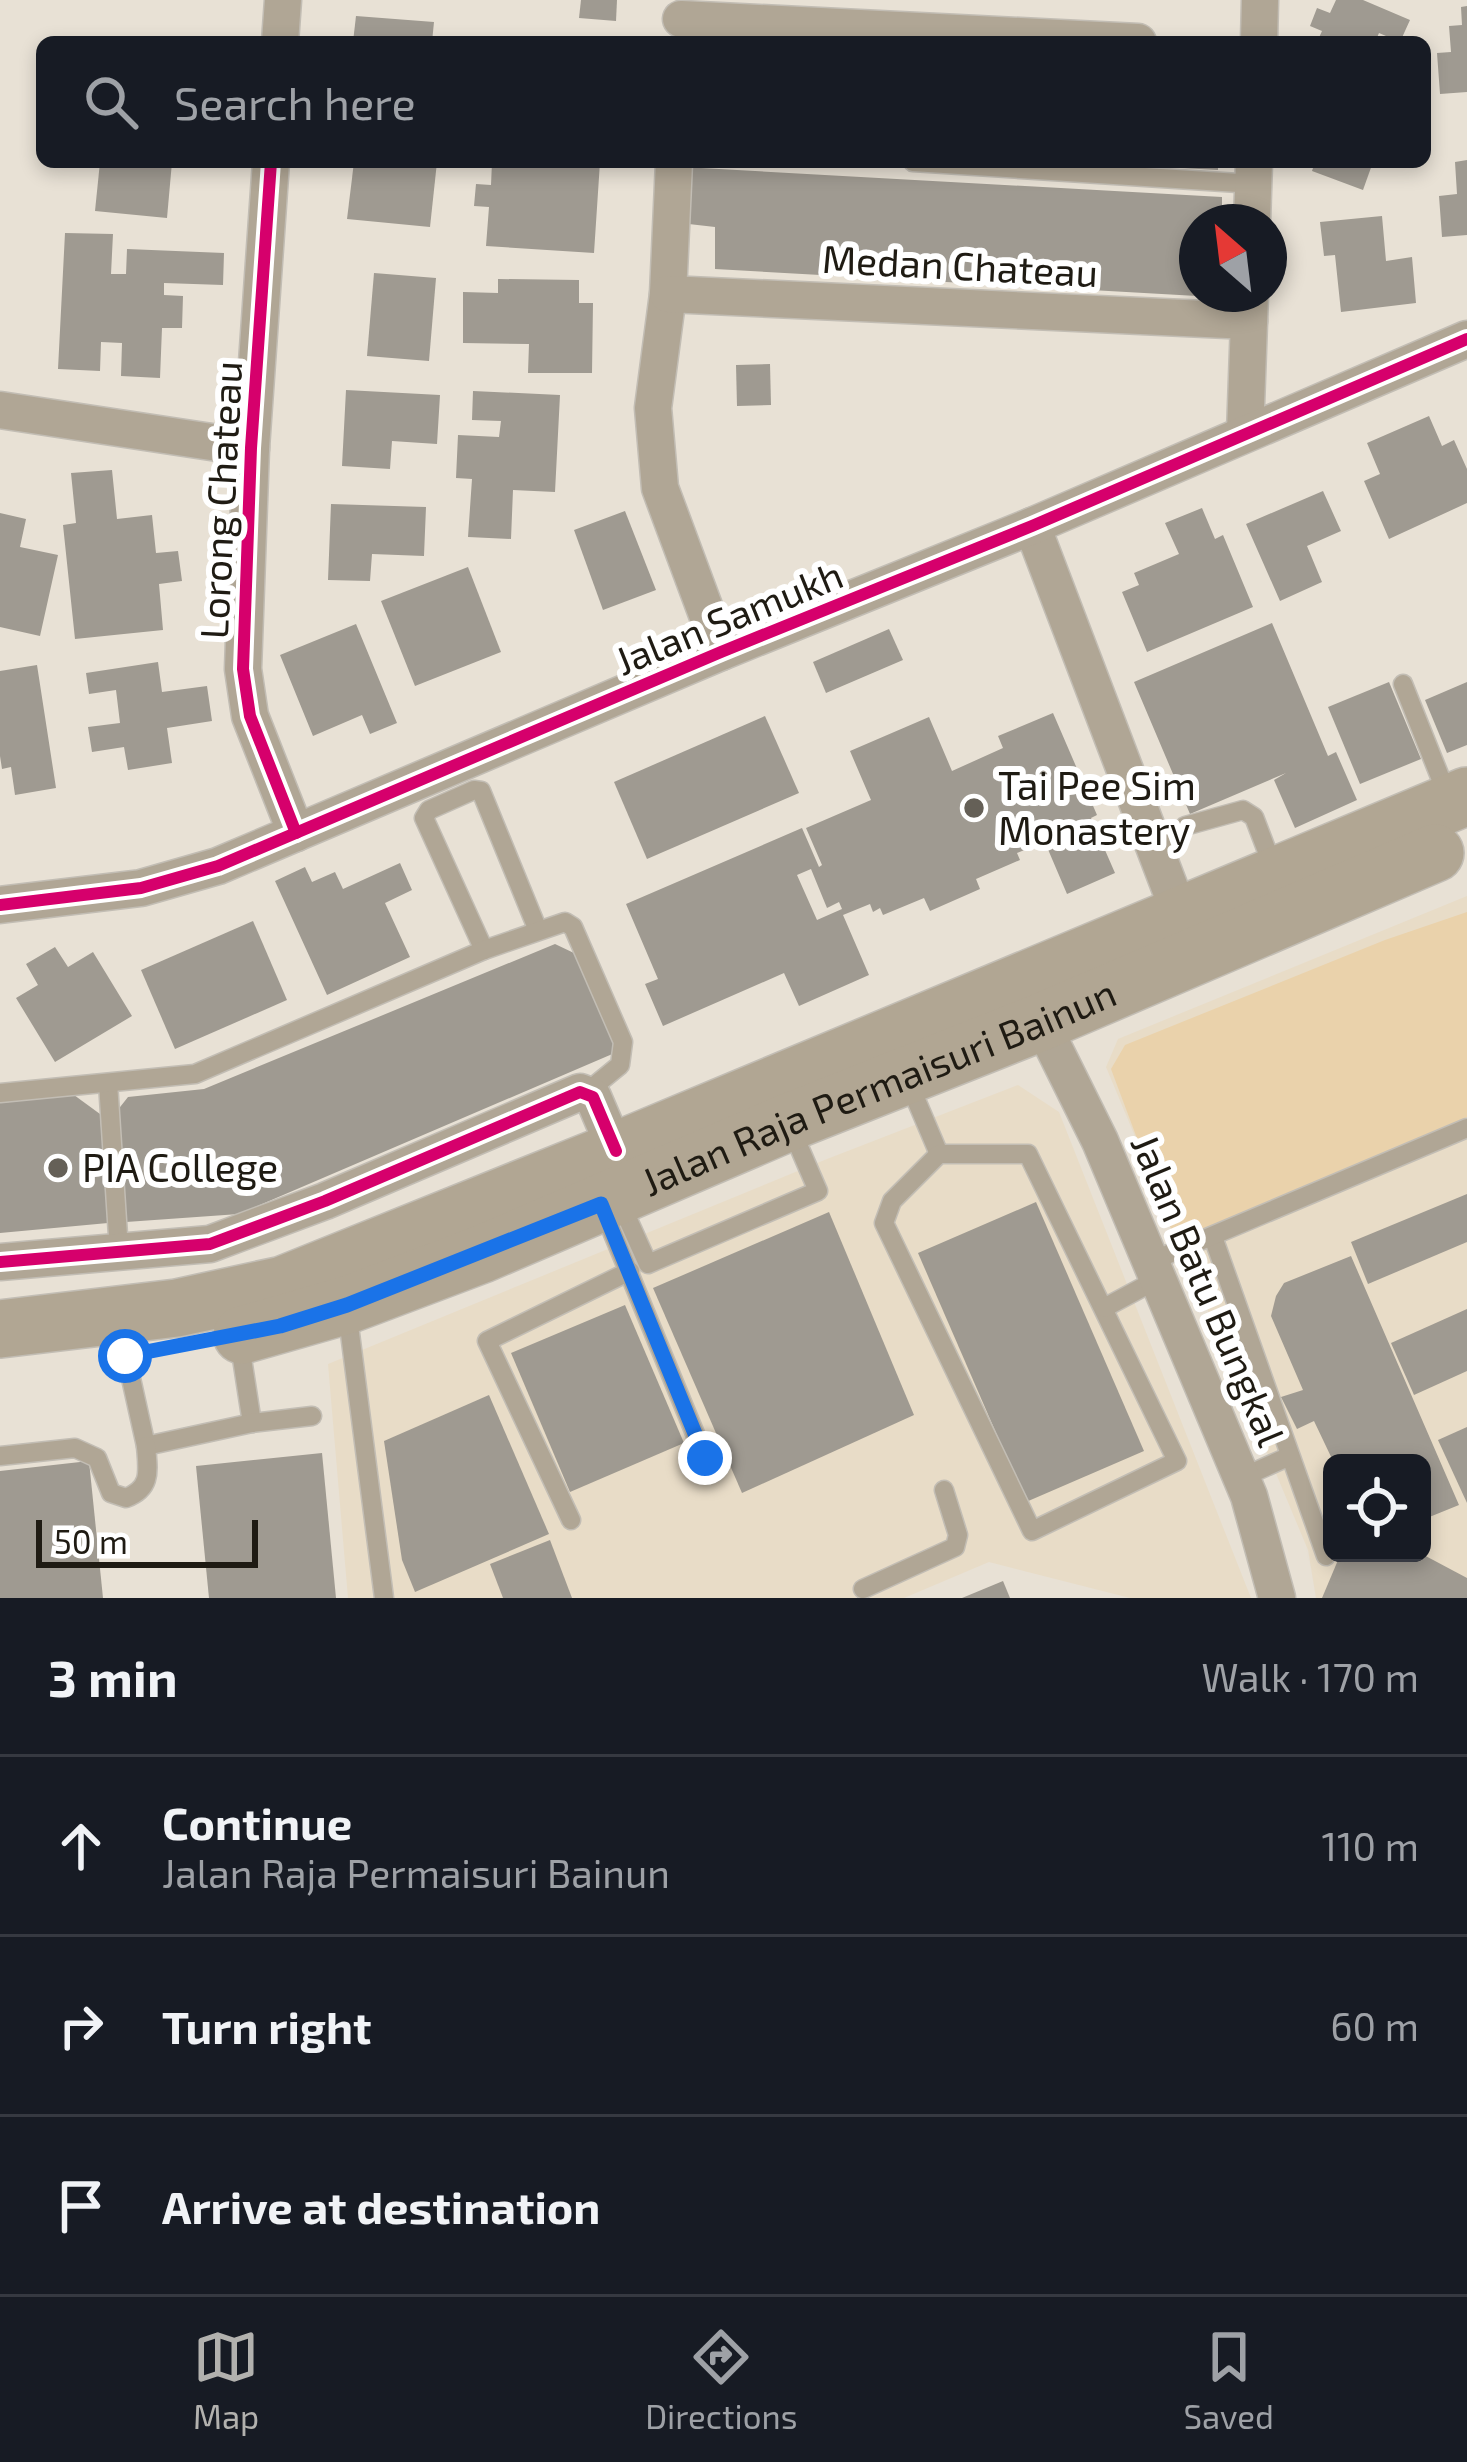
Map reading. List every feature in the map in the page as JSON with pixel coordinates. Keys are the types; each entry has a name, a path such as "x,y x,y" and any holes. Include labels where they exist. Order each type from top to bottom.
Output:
{"main road":[{"name":"Jalan Raja Permaisuri Bainun","path":"611,1184 901,1054 1181,917 1277,877 1462,812"},
{"name":"Jalan Raja Permaisuri Bainun","path":"1042,1022 1462,812"},
{"path":"901,1054 917,1034 989,1006 1006,1004 1042,1022"},
{"name":"Jalan Raja Permaisuri Bainun","path":"0,1367 125,1356 239,1335 353,1280 789,1122 901,1054"},
{"name":"Jalan Raja Permaisuri Bainun","path":"0,1329 117,1318 284,1285 353,1280"}],"street":[{"path":"280,36 283,0"},
{"path":"1258,36 1260,0"},
{"path":"681,20 1013,36"},
{"name":"Lorong Chateau","path":"271,168 251,448 243,669 250,716 296,832"},
{"path":"674,168 668,295 653,408 660,488 722,652"},
{"path":"1253,204 1254,173"},
{"name":"Medan Chateau","path":"668,295 1179,306"},
{"path":"1245,433 1249,312"},
{"name":"Jalan Samukh","path":"0,905 141,888 218,866 1467,340"},
{"path":"0,410 251,448"},
{"path":"1032,526 1181,917"},
{"name":"Jalan Batu Bungkal","path":"1042,1022 1100,1141 1241,1478 1276,1598"},
{"path":"0,1262 210,1244 587,1092"},
{"name":"Jalan Raja Permaisuri Bainun","path":"587,1092 593,1097 611,1184"},
{"path":"339,1195 353,1280"}],"lane":[{"path":"1099,168 1254,173"},
{"path":"1403,684 1462,812"},
{"path":"484,950 424,818 429,810 474,790 481,791 538,928"},
{"path":"1185,826 1243,810 1255,817 1277,877"},
{"path":"0,1093 195,1074 484,950 565,922 573,928 623,1042 620,1066 587,1092"},
{"path":"901,1054 939,1154"},
{"path":"108,1083 119,1251"},
{"path":"611,1184 648,1264 818,1191 789,1122"},
{"path":"1104,1308 1154,1271 1213,1237 1467,1128"},
{"path":"939,1154 1028,1154 1104,1308 1178,1461 1032,1531 884,1223 885,1213 939,1154"},
{"path":"611,1184 630,1270 705,1458"},
{"path":"1213,1237 1323,1548"},
{"path":"571,1520 487,1341 630,1270"},
{"path":"353,1280 384,1598"},
{"path":"239,1335 252,1424"},
{"path":"0,1456 75,1448 97,1458 111,1493 126,1498 140,1492 148,1479 146,1446 125,1356"},
{"path":"146,1446 312,1416"},
{"path":"1241,1478 1290,1456"},
{"path":"863,1589 956,1547 958,1535 944,1490"}],"shaded area":[{"path":"1467,896 1467,1598 1316,1598 1308,1550 1106,1067 1118,1039"},
{"path":"1467,912 1467,1117 1177,1245 1111,1069 1125,1045 1385,940"},
{"path":"1018,1085 1059,1112 1251,1598 1130,1598 989,1562 904,1598 348,1598 328,1364"}],"building":[{"path":"581,0 617,0 616,21 579,18"},
{"path":"1336,0 1363,0 1410,20 1403,36 1320,36 1322,31 1310,26 1317,8 1330,13"},
{"path":"1467,6 1467,92 1440,94 1437,53 1451,52 1449,26 1462,25 1461,7"},
{"path":"356,16 434,22 433,36 354,36"},
{"path":"1467,160 1467,235 1442,237 1439,196 1457,194 1455,162"},
{"path":"99,168 171,168 167,218 95,211"},
{"path":"353,168 436,168 430,227 347,219"},
{"path":"492,168 600,168 594,253 486,246 489,207 474,206 476,184 491,185"},
{"path":"683,168 1222,197 1222,204 1179,204 1179,295 715,269 715,227 680,223"},
{"path":"1313,168 1371,168 1363,190"},
{"path":"1382,216 1386,261 1412,257 1416,303 1341,312 1335,255 1324,256 1320,222"},
{"path":"65,233 113,234 111,274 126,274 127,249 224,253 223,285 164,283 164,295 183,296 182,328 162,328 160,378 121,376 122,343 101,342 100,371 58,369"},
{"path":"374,273 436,278 429,361 367,356"},
{"path":"498,279 579,280 579,303 593,303 592,373 528,373 529,344 463,343 463,292 498,293"},
{"path":"770,364 771,405 737,406 736,365"},
{"path":"346,390 440,395 437,444 392,441 390,469 342,466"},
{"path":"473,391 560,395 555,492 513,490 511,539 468,537 472,479 456,478 458,435 499,437 501,421 472,420"},
{"path":"1429,416 1442,446 1454,440 1467,469 1467,503 1389,539 1364,481 1380,474 1367,443"},
{"path":"112,470 117,519 152,515 156,553 178,551 182,581 159,584 163,630 75,639 63,525 76,523 71,473"},
{"path":"1323,491 1341,531 1307,546 1322,582 1280,601 1246,524"},
{"path":"331,504 426,507 424,556 372,554 370,581 328,580"},
{"path":"1202,508 1215,539 1223,535 1253,607 1147,652 1122,592 1139,585 1134,573 1179,554 1165,523"},
{"path":"625,511 656,590 603,610 574,530"},
{"path":"0,513 26,519 20,547 58,555 40,636 0,627"},
{"path":"468,567 501,652 415,686 381,601"},
{"path":"1272,623 1328,756 1336,752 1357,800 1295,828 1274,780 1286,773 1190,814 1134,682"},
{"path":"356,624 397,723 370,734 362,715 313,736 280,655"},
{"path":"889,629 903,660 826,693 813,662"},
{"path":"158,662 162,692 207,686 212,721 167,728 172,763 128,770 124,747 92,752 88,727 120,723 116,690 89,694 86,673"},
{"path":"37,665 56,788 15,795 11,767 2,769 0,756 0,671"},
{"path":"1389,682 1421,759 1360,784 1328,707"},
{"path":"1467,682 1467,745 1447,753 1425,700"},
{"path":"1053,713 1097,815 1091,818 1115,873 1067,894 1041,833 1023,841 1027,849 1017,853 1020,860 976,879 980,889 930,911 924,898 883,915 880,908 873,912 870,904 843,915 869,975 799,1006 784,973 663,1026 645,984 658,979 626,904 802,828 819,867 822,865 806,828 871,800 850,751 929,717 952,771 1003,748 998,736","holes":["811,869 827,908 839,902 842,909 817,920 797,875"]},
{"path":"765,716 799,793 647,859 614,782"},
{"path":"400,863 412,890 385,903 410,957 327,995 275,881 305,867 312,882 335,872 343,889"},
{"path":"253,921 287,1000 175,1049 141,970"},
{"path":"555,944 576,954 617,1052 239,1214 126,1222 113,1116 128,1097 204,1089"},
{"path":"55,947 68,967 93,952 132,1016 55,1062 16,998 38,985 26,964"},
{"path":"74,1095 100,1114 108,1223 0,1233 0,1103"},
{"path":"1467,1194 1467,1242 1368,1284 1351,1242"},
{"path":"1036,1202 1144,1451 1026,1502 918,1253"},
{"path":"829,1212 914,1415 742,1493 653,1288"},
{"path":"1351,1256 1459,1505 1431,1516 1431,1454 1330,1454 1314,1421 1297,1429 1281,1397 1303,1390 1271,1316 1284,1283"},
{"path":"625,1305 684,1443 570,1492 511,1353"},
{"path":"1467,1309 1467,1371 1414,1395 1391,1343"},
{"path":"489,1395 549,1534 415,1592 402,1560 384,1441"},
{"path":"1467,1427 1467,1503 1438,1440"},
{"path":"322,1453 336,1598 209,1598 196,1466"},
{"path":"89,1461 103,1598 0,1598 0,1471"},
{"path":"550,1540 572,1598 503,1598 490,1564"},
{"path":"1431,1559 1467,1578 1467,1598 1322,1598 1337,1562"},
{"path":"1003,1581 1010,1598 962,1598"}],"cycle path":[{"path":"271,168 251,448 243,669 250,716 296,833"},
{"path":"0,905 141,888 218,866 1467,339"},
{"path":"0,1262 210,1244 325,1201 580,1092 593,1097 616,1151"}],"place":[{"name":"Tai Pee Sim Monastery","path":"974,808"},
{"name":"PIA College","path":"58,1168"}],"route":[{"path":"125,1356 224,1339 347,1305 601,1204 705,1458"}]}
